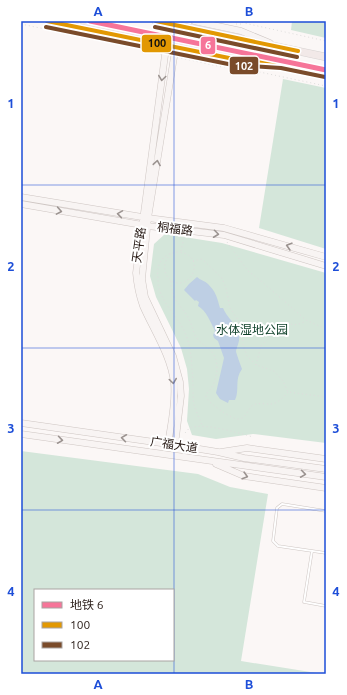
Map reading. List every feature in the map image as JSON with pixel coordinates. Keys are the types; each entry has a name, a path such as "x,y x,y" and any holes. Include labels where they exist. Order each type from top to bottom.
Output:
{"main road":[{"path":"84,21 326,71"},
{"path":"156,21 326,57"}],"street":[{"path":"47,21 234,59 282,62"},
{"path":"194,21 241,31 282,48"},
{"name":"天平路","path":"156,43 162,49 165,56 146,218 136,273 138,290 143,305 166,354 174,382 174,398 168,444"},
{"name":"天平路","path":"146,218 174,57 177,53 185,49"},
{"name":"桐福路","path":"21,198 146,218 224,228 326,257"},
{"name":"桐福路","path":"21,204 145,225 224,236 326,266"},
{"name":"天平路","path":"145,225 142,279 145,297 173,356 180,382 181,396 175,445"},
{"name":"广福大道","path":"21,423 175,445 244,458 326,469"},
{"name":"广福大道","path":"21,434 326,477"},
{"path":"218,452 247,448 326,459"},
{"path":"209,461 244,476 326,488"}],"lane":[{"path":"326,511 282,504 277,508 273,541 278,546 326,553"},
{"path":"312,551 304,602 326,606"}],"path":[{"path":"238,21 244,24"},
{"path":"232,24 244,24 326,41"},
{"path":"181,58 193,56"},
{"path":"225,63 231,66"},
{"path":"181,252 184,235"},
{"path":"227,241 248,271 261,280 306,320 326,329"},
{"path":"171,254 167,258 164,268 165,273 171,280 180,282 189,279 194,271 193,261 190,256 181,252 171,254 163,257 158,263 157,274 160,291 180,323 186,336 191,360 194,404 203,427"},
{"path":"193,261 202,260 222,278 226,288 230,308 243,327 243,345 247,356 256,365 274,371 283,381 288,392"},
{"path":"171,280 171,289 174,300 186,314 196,337 208,348 217,363 215,381 206,394 209,402 231,417 239,419 242,418 254,405 262,403 277,403 288,392"},
{"path":"256,365 261,346 285,322 299,325 306,320"},
{"path":"288,392 326,398"},
{"path":"185,433 190,428 203,427 229,431 252,437"}],"green space":[{"path":"292,21 326,21 326,38 291,30"},
{"path":"283,79 326,88 326,249 259,228"},
{"name":"水体湿地公园","path":"165,234 222,243 326,273 326,443 253,434 216,439 192,435 187,421 189,389 187,369 181,348 156,297 150,276 154,244"},
{"path":"21,451 198,474 230,487 268,494 241,661 323,674 21,674"}],"water":[{"path":"197,277 207,283 215,292 220,308 223,308 236,327 239,335 239,342 236,351 242,369 238,377 235,400 229,400 228,403 220,399 216,393 224,358 218,341 213,335 215,331 206,314 198,306 199,302 196,300 195,301 184,290"}],"metro line":[{"name":"6","path":"90,21 326,70"}],"transit line":[{"name":"100","path":"47,21 234,59 282,62 326,71"},
{"name":"100","path":"156,21 298,51"},
{"name":"102","path":"46,27 233,65 281,68 325,77"},
{"name":"102","path":"155,27 297,57"}]}
